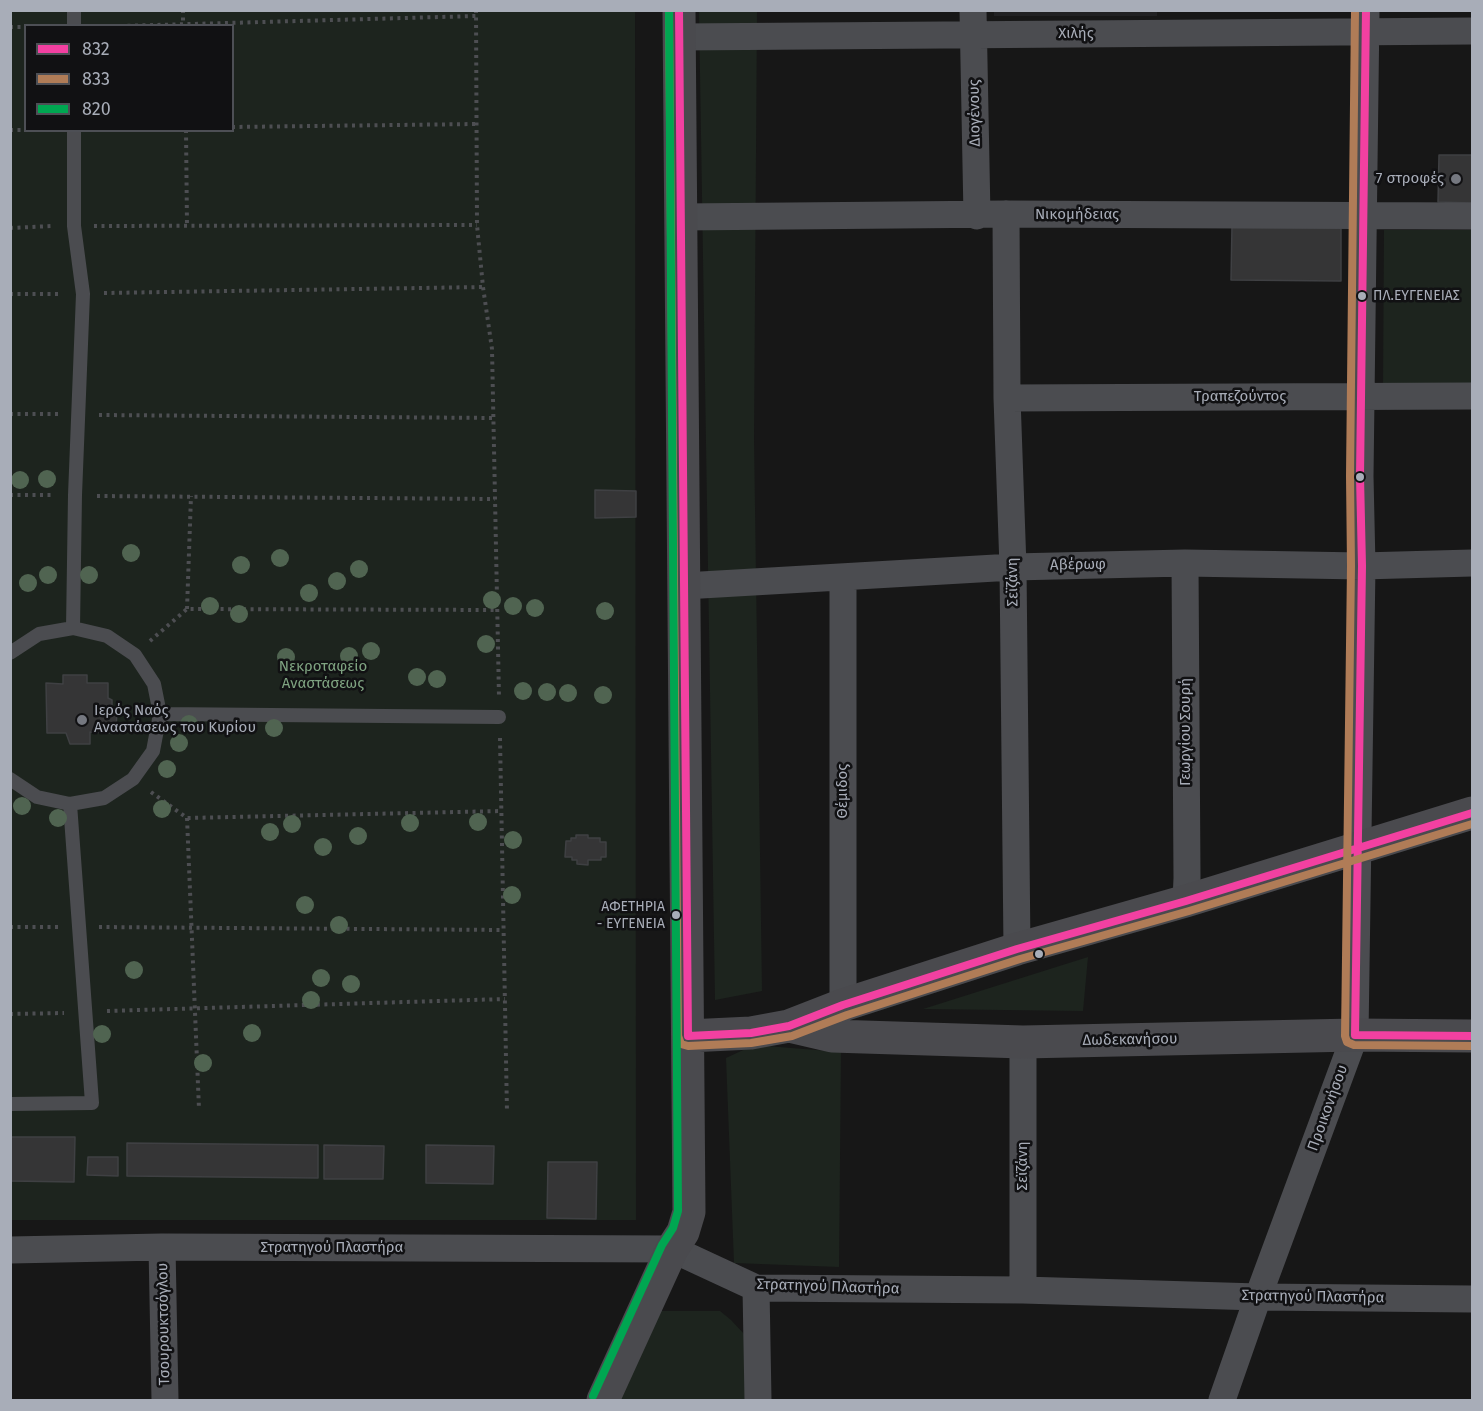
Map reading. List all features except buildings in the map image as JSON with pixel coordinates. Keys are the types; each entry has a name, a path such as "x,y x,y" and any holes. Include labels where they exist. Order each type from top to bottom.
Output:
{"street":[{"name":"Χιλής","path":"679,24 1366,21 1473,31"},
{"name":"Προικονήσου","path":"1222,1401 1355,1035 1362,566 1361,397 1366,21"},
{"name":"Διογένους","path":"973,23 977,216"},
{"path":"603,1401 672,1249 683,1232 689,1212 679,24"},
{"name":"Νικομήδειας","path":"681,217 1006,214 1473,216"},
{"name":"Σεϊζάνη","path":"1006,214 1017,949"},
{"name":"Τραπεζούντος","path":"1008,398 1473,396"},
{"name":"Αβέρωφ","path":"684,586 1013,567 1185,563 1362,566 1473,563"},
{"name":"Γεωργίου Σουρή","path":"1185,563 1186,901"},
{"name":"Θέμιδος","path":"843,578 843,1005"},
{"path":"688,1036 751,1033 789,1026 843,1005 1017,949 1186,901 1473,813"},
{"name":"Δωδεκανήσου","path":"789,1026 840,1036 1023,1042 1355,1035 1473,1036"},
{"name":"Σεϊζάνη","path":"1023,1042 1023,1290"},
{"name":"Στρατηγού Πλαστήρα","path":"10,1250 162,1247 672,1249 756,1288 1023,1290 1258,1297 1473,1299"},
{"name":"Τσουρουκτσόγλου","path":"162,1247 165,1401"},
{"path":"756,1288 758,1401"}],"lane":[{"path":"73,628 75,495 83,294 74,226 74,132"},
{"path":"10,653 39,634 73,628 107,636 135,655 154,684 160,714 153,752 133,779 104,798 70,804 37,797 10,779"},
{"path":"160,714 499,717"},
{"path":"10,1104 92,1103 70,804"}],"path":[{"path":"207,24 476,13 477,225 492,349 494,418 507,1112"},
{"path":"234,128 477,124"},
{"path":"186,132 186,226"},
{"path":"10,228 477,225"},
{"path":"10,294 483,286"},
{"path":"10,414 494,418"},
{"path":"10,495 495,499"},
{"path":"187,609 191,496"},
{"path":"135,655 187,609 497,610"},
{"path":"133,779 187,818 501,811"},
{"path":"187,818 199,1109"},
{"path":"10,927 504,930"},
{"path":"10,1014 505,999"}],"shaded area":[{"path":"994,10 1157,11 1157,16 994,16"}],"green space":[{"name":"Νεκροταφείο Αναστάσεως","path":"10,11 635,11 636,1220 11,1220"},
{"path":"699,11 757,11 754,438 762,991 715,1000"},
{"path":"1384,230 1472,230 1472,387 1383,390"},
{"path":"1088,957 1083,1011 923,1009"},
{"path":"754,1045 841,1052 839,1267 734,1263 726,1058"},
{"path":"648,1311 720,1311 731,1320 745,1335 746,1400 603,1400"}],"transit line":[{"name":"833","path":"669,10 678,1036 681,1044 688,1046 751,1043 792,1036 847,1015 1020,959 1189,911 1472,824"},
{"name":"820","path":"593,1396 662,1245 673,1228 678,1211 669,10"},
{"name":"832","path":"679,10 688,1036 751,1033 789,1026 843,1005 1017,949 1186,901 1472,813"},
{"name":"833","path":"1355,10 1345,1036 1347,1042 1354,1045 1472,1046"},
{"name":"832","path":"1366,10 1360,476 1362,566 1355,1035 1472,1036"}],"place":[{"name":"7 στροφές","path":"1456,179"},
{"name":"ΠΛ.ΕΥΓΕΝΕΙΑΣ","path":"1362,296"},
{"name":"Ιερός Ναός Αναστάσεως του Κυρίου","path":"82,720"},
{"name":"ΑΦΕΤΗΡΙΑ - ΕΥΓΕΝΕΙΑ","path":"676,915"}]}
